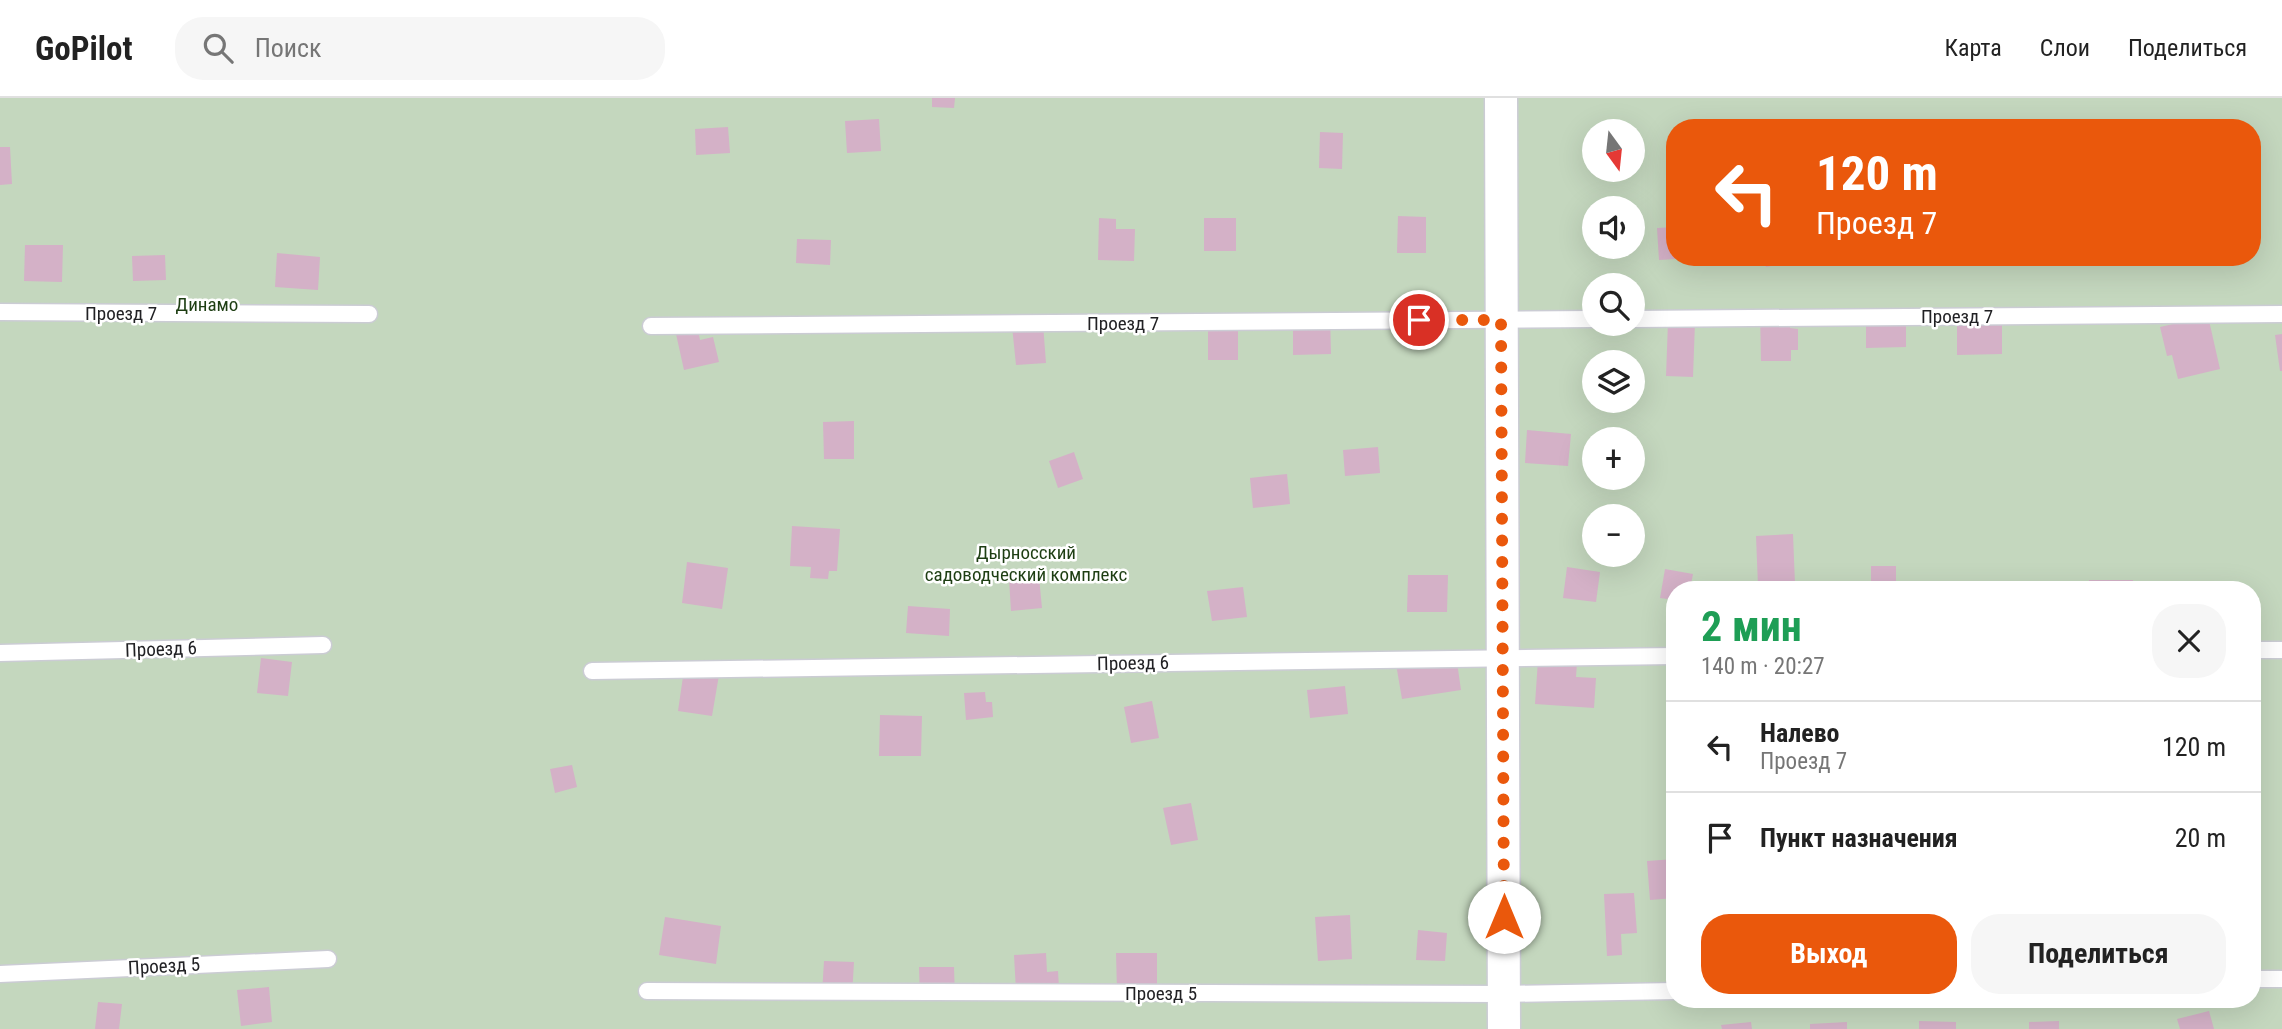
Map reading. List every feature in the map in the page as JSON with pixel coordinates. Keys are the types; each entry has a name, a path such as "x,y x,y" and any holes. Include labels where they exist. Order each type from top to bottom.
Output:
{"street":[{"path":"1501,98 1504,1029"}],"lane":[{"name":"Проезд 7","path":"0,312 369,314"},
{"name":"Проезд 7","path":"1645,319 2282,314"},
{"name":"Проезд 7","path":"652,326 1582,319"},
{"name":"Проезд 6","path":"0,653 323,645"},
{"path":"2261,650 2282,650"},
{"name":"Проезд 6","path":"592,671 1666,656"},
{"name":"Проезд 5","path":"0,974 328,959"},
{"path":"2261,979 2282,979"},
{"name":"Проезд 5","path":"647,991 1504,994 1666,991"}],"green space":[{"name":"Дырносский садоводческий комплекс","path":"0,98 2282,98 2282,1029 0,1029"}],"building":[{"path":"932,98 955,98 954,108 932,107"},
{"path":"879,119 881,151 847,153 845,121"},
{"path":"728,127 730,153 696,155 695,129"},
{"path":"1320,132 1343,133 1342,169 1319,168"},
{"path":"0,147 10,147 12,184 0,185"},
{"path":"1398,216 1426,217 1426,253 1397,253"},
{"path":"1099,218 1116,219 1116,229 1135,229 1134,261 1098,260"},
{"path":"1204,218 1236,218 1236,251 1204,251"},
{"path":"1657,228 1666,228 1666,260 1659,260"},
{"path":"797,239 831,240 830,265 796,263"},
{"path":"25,245 63,245 62,282 24,281"},
{"path":"277,253 320,257 318,290 275,287"},
{"path":"165,255 166,280 133,281 132,256"},
{"path":"1760,311 1789,311 1790,328 1798,329 1798,350 1791,350 1791,361 1761,361"},
{"path":"1330,314 1331,354 1293,355 1293,315"},
{"path":"1957,316 2002,316 2002,354 1957,355"},
{"path":"2208,316 2220,369 2178,379 2172,355 2167,356 2160,327"},
{"path":"1866,317 1906,317 1906,347 1866,348"},
{"path":"696,320 700,340 713,337 719,362 684,370 674,325"},
{"path":"1668,322 1695,322 1693,377 1666,376"},
{"path":"1043,324 1046,363 1016,365 1012,326"},
{"path":"1238,326 1238,360 1208,360 1208,327"},
{"path":"2282,334 2282,371 2280,371 2275,335"},
{"path":"854,421 854,459 824,459 823,422"},
{"path":"1527,430 1571,434 1568,466 1525,463"},
{"path":"1378,447 1380,473 1345,476 1343,450"},
{"path":"1074,452 1083,479 1058,488 1049,461"},
{"path":"1287,474 1290,504 1253,508 1250,478"},
{"path":"792,526 840,529 837,571 829,571 828,579 810,578 811,567 790,566"},
{"path":"1793,534 1795,581 1758,581 1756,536"},
{"path":"687,562 728,568 722,609 682,603"},
{"path":"1871,566 1896,566 1896,581 1871,581"},
{"path":"1567,567 1600,572 1596,602 1563,598"},
{"path":"1665,569 1693,574 1692,581 1666,581 1666,599 1660,598"},
{"path":"1408,575 1448,575 1447,612 1407,612"},
{"path":"1039,577 1042,608 1011,611 1009,579"},
{"path":"2089,580 2133,580 2133,581"},
{"path":"1243,587 1247,617 1212,621 1207,591"},
{"path":"908,606 950,609 949,636 906,633"},
{"path":"1456,655 1461,690 1402,699 1396,664"},
{"path":"261,658 292,662 288,696 257,693"},
{"path":"1538,660 1577,663 1576,677 1596,678 1594,708 1535,704"},
{"path":"684,670 719,675 712,716 678,711"},
{"path":"1345,686 1348,714 1310,718 1307,690"},
{"path":"985,692 986,702 992,702 993,717 966,720 964,693"},
{"path":"1152,701 1159,738 1131,743 1124,707"},
{"path":"880,715 922,716 921,756 879,756"},
{"path":"572,765 577,787 555,793 550,769"},
{"path":"1191,803 1198,840 1171,845 1163,808"},
{"path":"1666,860 1666,899 1650,900 1647,861"},
{"path":"1634,893 1637,933 1621,934 1622,955 1607,956 1604,894"},
{"path":"1350,915 1352,959 1318,961 1315,917"},
{"path":"665,917 721,926 716,964 659,955"},
{"path":"1418,930 1447,933 1445,961 1416,960"},
{"path":"1046,953 1047,972 1058,971 1059,988 1016,991 1014,955"},
{"path":"1116,953 1157,953 1157,991 1117,991"},
{"path":"824,961 854,962 852,996 822,994"},
{"path":"919,967 954,967 955,998 920,999"},
{"path":"269,987 272,1022 241,1026 237,990"},
{"path":"98,1002 122,1004 119,1029 95,1029"},
{"path":"2209,1011 2214,1029 2180,1029 2177,1019"},
{"path":"1919,1021 1956,1022 1956,1029 1919,1029"},
{"path":"2059,1021 2059,1029 2029,1029 2029,1022"},
{"path":"1751,1022 1752,1029 1722,1029 1721,1025"},
{"path":"1847,1022 1847,1029 1810,1029 1810,1024"}],"route":[{"path":"1419,320 1501,320 1504,917"}],"park label":[{"name":"Динамо","path":"207,304"}]}
